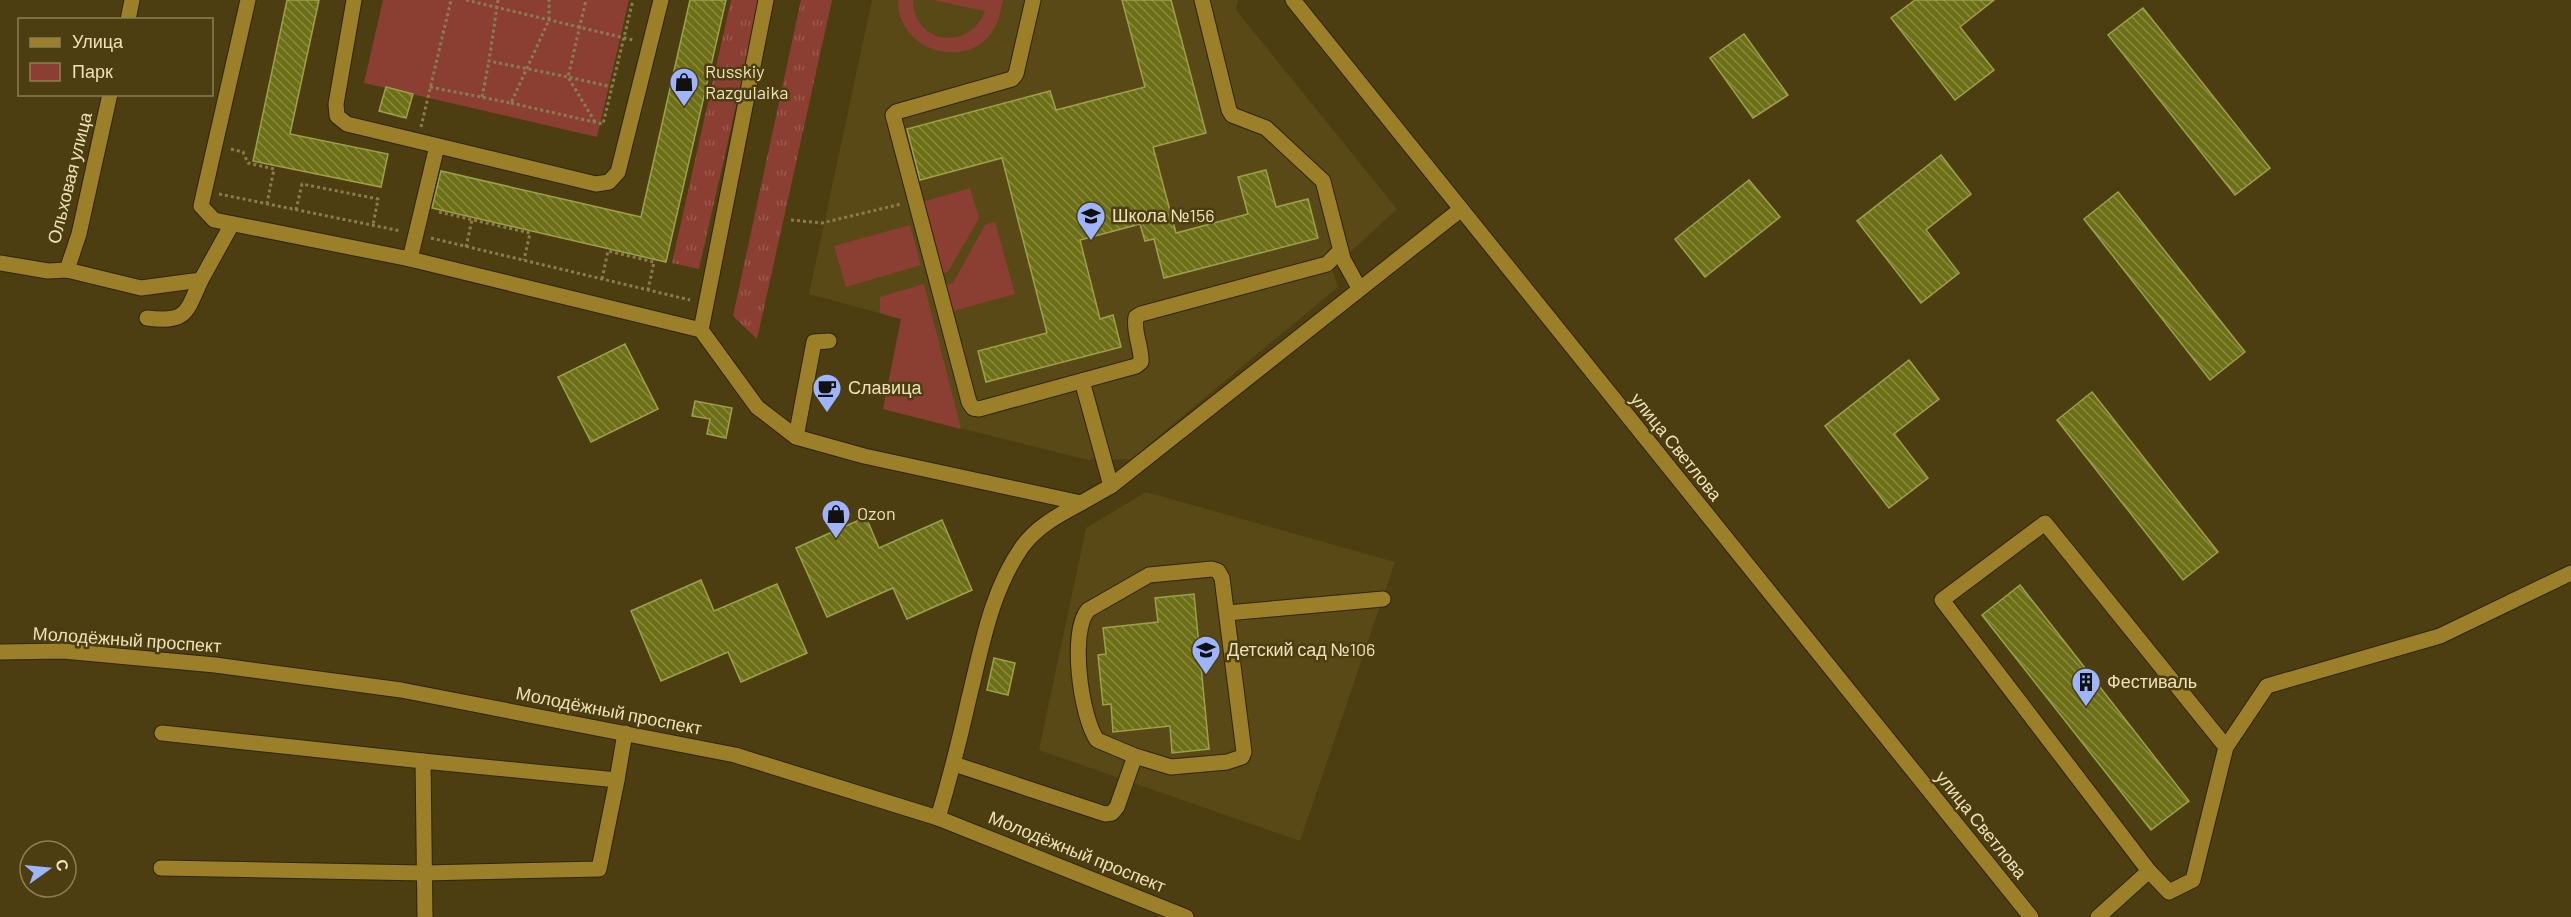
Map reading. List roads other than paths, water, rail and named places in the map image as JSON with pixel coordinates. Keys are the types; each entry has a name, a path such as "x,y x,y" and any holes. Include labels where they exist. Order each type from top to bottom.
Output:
{"street":[{"path":"128,18 132,0"},
{"path":"248,0 201,206 205,213 214,220 410,259 701,330 757,407 796,437 864,456 1081,503"},
{"path":"354,0 336,104 337,116 347,124 596,184 609,182 618,171 661,0"},
{"path":"701,330 766,0"},
{"path":"1033,0 1016,74 1012,79 896,112 893,116 969,402 973,408 979,409 1141,363 1134,325 1136,317 1141,314 1327,264 1341,250"},
{"path":"1202,0 1229,110 1232,115 1266,128 1323,181 1343,259 1359,288"},
{"name":"улица Светлова","path":"1293,0 2031,917"},
{"name":"Ольховая улица","path":"67,270 79,234 111,96"},
{"path":"410,259 437,146"},
{"path":"938,818 954,764 986,626 1002,580 1023,545 1049,520 1111,486 1460,210"},
{"path":"147,318 170,321 186,313 201,280 232,224"},
{"path":"0,263 48,271 67,270 141,288 201,280"},
{"path":"796,437 814,342 829,341"},
{"path":"1082,381 1111,486"},
{"path":"2226,747 2045,523 1942,600 2149,871 2169,892 2193,880 2226,747 2267,686 2440,636 2571,573"},
{"path":"1212,569 1218,571 1222,579 1227,613 1244,752 1242,757 1227,762 1171,767 1135,756 1097,740 1082,704 1079,650 1086,613 1149,575 1212,569"},
{"path":"1227,613 1383,599"},
{"name":"Молодёжный проспект","path":"0,652 63,651 215,665 401,690 735,755 938,818 1186,917"},
{"path":"162,733 617,780"},
{"path":"161,868 424,873 599,869 625,733"},
{"path":"954,764 1105,814 1112,813 1117,807 1135,756"},
{"path":"423,761 425,917"},
{"path":"2098,917 2149,871"}],"place":[{"name":"Russkiy Razgulaika","path":"684,108"},
{"name":"Школа №156","path":"1091,242"},
{"name":"Славица","path":"827,414"},
{"name":"Ozon","path":"836,540"},
{"name":"Детский сад №106","path":"1206,676"},
{"name":"Фестиваль","path":"2086,708"}]}
